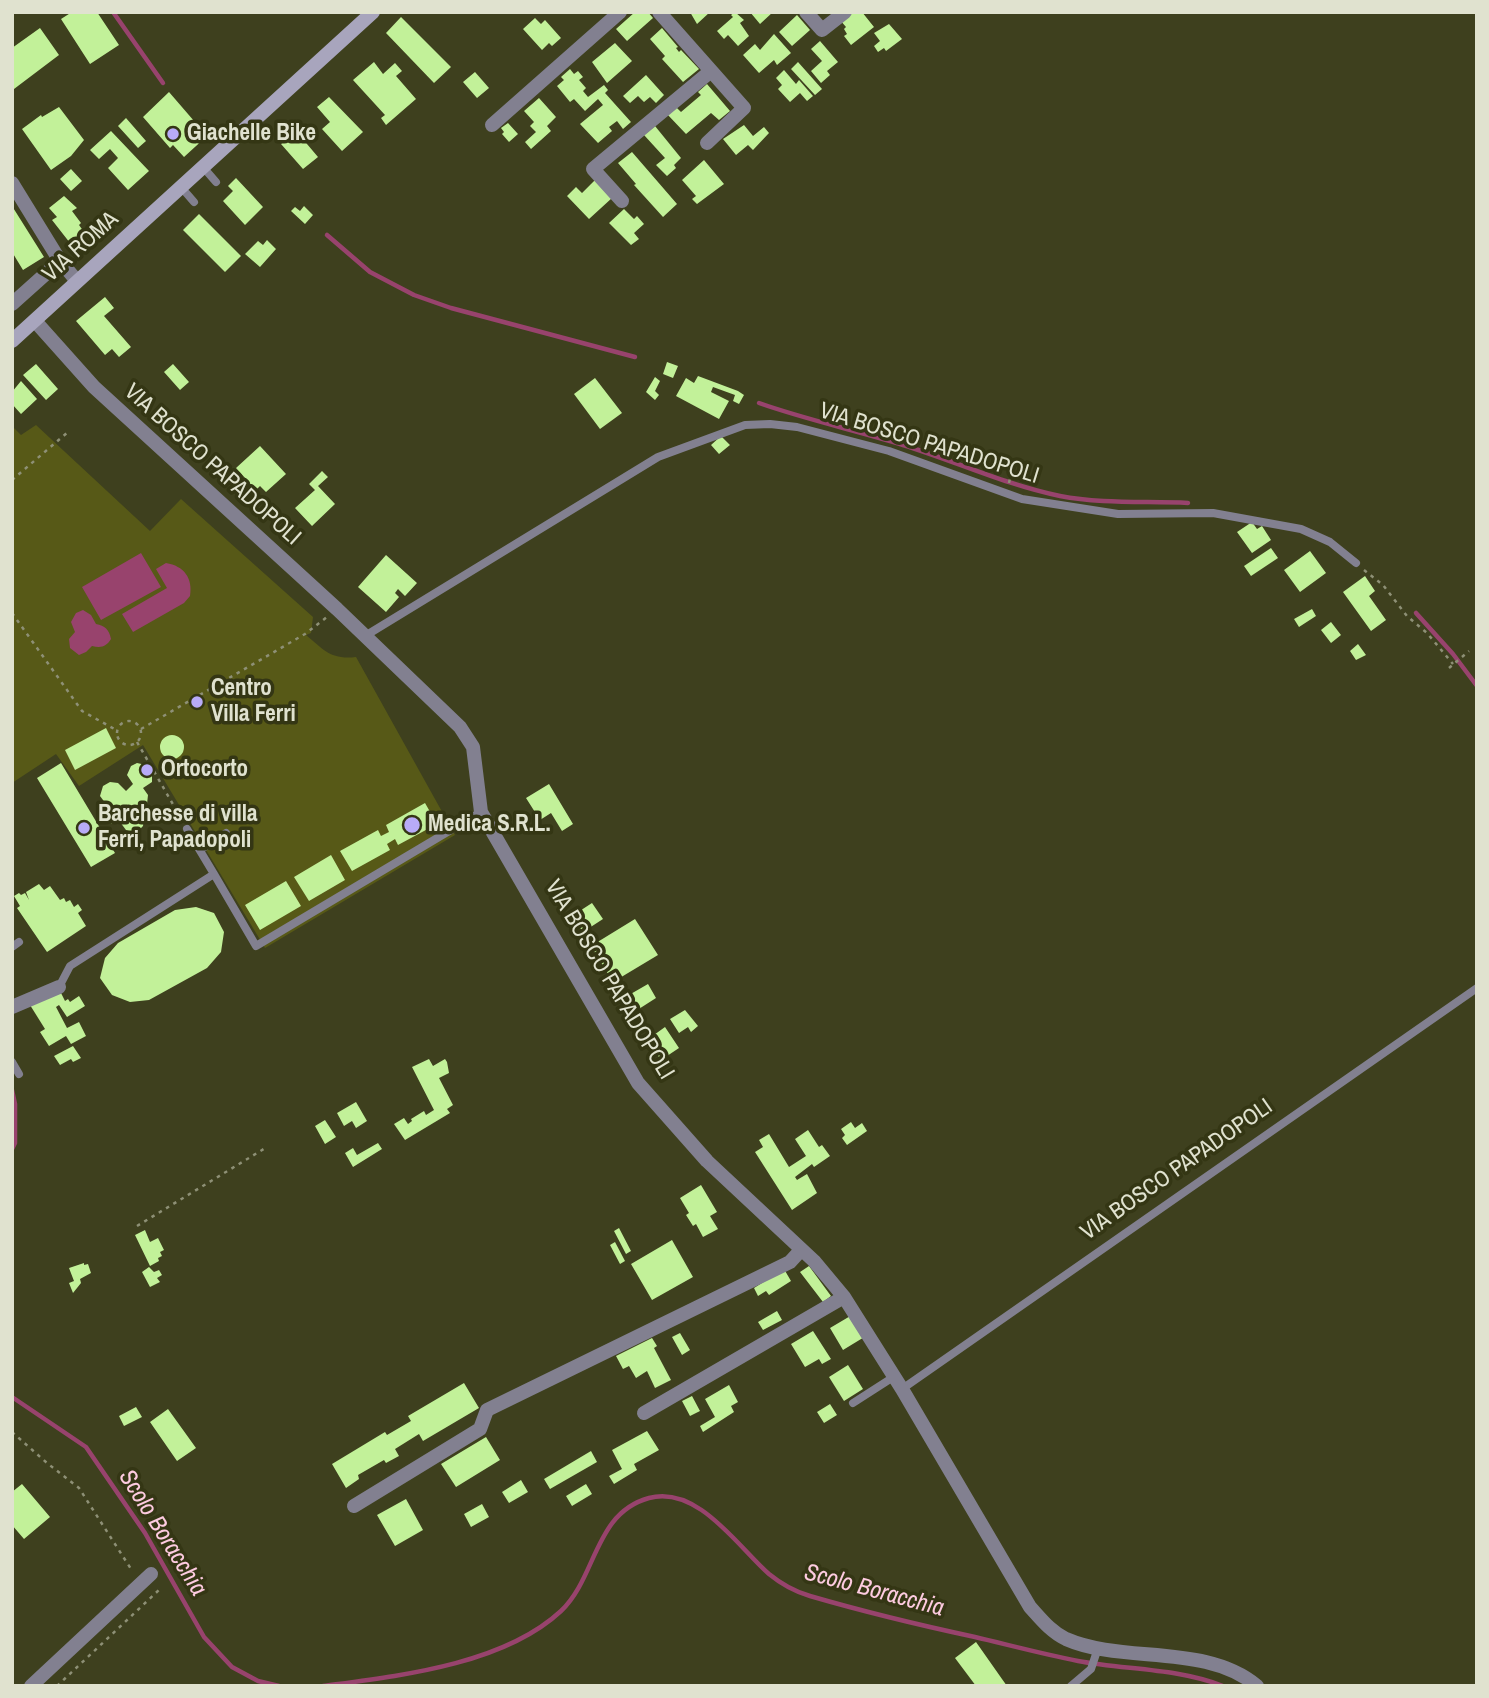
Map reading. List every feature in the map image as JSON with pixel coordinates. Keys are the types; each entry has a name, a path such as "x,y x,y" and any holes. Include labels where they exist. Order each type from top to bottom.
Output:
{"main road":[{"name":"VIA ROMA","path":"12,341 373,12"}],"street":[{"path":"492,125 620,12"},
{"path":"659,12 744,108 707,143"},
{"path":"806,12 822,30 845,12"},
{"path":"622,201 593,169 711,71"},
{"path":"12,183 61,261 77,281"},
{"name":"VIA ROMA","path":"12,304 61,261"},
{"name":"VIA BOSCO PAPADOPOLI","path":"35,321 94,387 337,609 460,727 473,747 481,811 638,1083 707,1161 801,1250 844,1297 898,1382 1030,1607 1049,1628 1097,1653 1211,1662 1252,1681 1257,1686"},
{"path":"12,1007 59,987"},
{"path":"354,1506 480,1429 487,1410 790,1262 801,1250"},
{"path":"644,1413 844,1297"},
{"path":"31,1686 151,1574"}],"lane":[{"path":"203,167 216,182"},
{"path":"181,187 194,202"},
{"name":"VIA BOSCO PAPADOPOLI","path":"365,636 658,457 745,425 797,427 889,451 1022,499 1118,514 1213,513 1301,528 1329,542 1356,563"},
{"path":"187,829 256,946 481,811"},
{"path":"200,849 226,833"},
{"path":"59,987 70,966 214,874"},
{"name":"VIA BOSCO PAPADOPOLI","path":"898,1382 1477,988"},
{"path":"12,1062 19,1074"},
{"path":"853,1403 898,1382"},
{"path":"1071,1686 1091,1669 1097,1653"}],"path":[{"path":"12,480 68,432"},
{"path":"1010,478 1011,473"},
{"path":"1356,563 1383,585 1407,616 1427,633 1453,664"},
{"path":"141,729 305,634 337,609"},
{"path":"12,613 82,711 118,731"},
{"path":"1448,668 1469,651"},
{"path":"128,722 141,729 137,742 132,745 123,744 118,737 120,726 128,722"},
{"path":"137,742 187,829"},
{"path":"137,1226 267,1147"},
{"path":"13,1433 79,1488 131,1569"},
{"path":"57,1686 160,1590"}],"shaded area":[{"name":"Centro Villa Ferri","path":"36,425 150,531 181,499 313,617 311,633 306,635 334,655 356,657 455,835 265,948 143,745 79,786 56,754 12,783 12,426 21,435"},
{"path":"141,553 161,587 101,620 82,587"},
{"path":"166,563 178,567 186,574 190,584 190,596 184,603 133,632 122,614 167,588 156,569"},
{"path":"83,610 91,615 96,624 106,628 111,639 101,647 92,646 79,655 70,648 69,639 75,632 71,622 76,613"}],"building":[{"path":"72,12 97,12 119,45 90,64 61,19"},
{"path":"635,12 648,12 653,18 627,41 616,29"},
{"path":"690,12 710,12 697,24"},
{"path":"735,12 744,20 740,23 749,36 738,46 728,35 724,39 717,31"},
{"path":"750,12 773,12 760,24"},
{"path":"850,12 862,12 874,27 851,45 844,36 847,34 844,29 846,27 840,20"},
{"path":"797,15 810,30 792,46 779,32"},
{"path":"401,17 451,67 434,83 386,33"},
{"path":"535,18 541,24 545,20 561,38 552,46 549,43 542,50 523,29"},
{"path":"889,24 902,39 886,51 884,48 878,52 874,46 880,41 874,33"},
{"path":"40,28 59,55 14,89 12,48"},
{"path":"662,28 679,52 681,50 699,69 683,82 662,59 665,56 650,39"},
{"path":"774,34 791,53 777,65 774,60 759,73 743,55 755,44 760,50"},
{"path":"820,41 838,62 827,71 830,75 821,83 811,71 822,61 811,49"},
{"path":"615,43 632,61 607,83 592,62"},
{"path":"374,62 383,74 395,63 402,71 396,76 416,99 386,125 381,118 385,115 353,80"},
{"path":"798,62 822,89 815,95 791,69"},
{"path":"570,69 574,74 578,71 583,77 579,80 586,88 583,91 588,97 604,85 608,90 605,93 631,122 623,129 617,121 609,127 612,131 598,143 580,124 603,105 598,99 585,111 574,99 570,102 557,86 564,80 561,77"},
{"path":"784,70 796,84 799,80 813,96 807,101 800,93 790,102 778,89 782,85 776,78"},
{"path":"475,72 489,88 477,98 463,82"},
{"path":"646,75 664,95 656,103 650,97 644,102 638,96 630,103 623,96"},
{"path":"707,84 730,111 719,120 711,113 686,134 667,114 675,106 681,112 701,95 698,92"},
{"path":"169,92 207,136 184,157 173,145 170,148 143,117"},
{"path":"329,97 363,132 342,151 322,129 330,122 317,107"},
{"path":"539,98 556,117 547,126 551,131 531,149 525,142 536,132 530,126 534,122 524,111"},
{"path":"59,107 84,140 71,156 51,170 22,129 41,115 42,117"},
{"path":"126,118 146,141 138,148 118,126"},
{"path":"508,123 518,134 509,142 502,134 504,132 501,128"},
{"path":"744,125 753,136 764,127 769,133 753,150 748,145 736,155 723,139"},
{"path":"655,126 681,158 674,165 676,168 667,176 656,165 665,158 644,135"},
{"path":"111,131 149,171 128,190 108,168 118,158 110,149 99,159 90,150"},
{"path":"296,131 318,157 303,169 281,144"},
{"path":"632,152 677,204 663,217 618,163"},
{"path":"704,160 724,184 697,204 692,199 696,196 682,180"},
{"path":"71,169 82,181 71,191 60,179"},
{"path":"236,178 263,207 245,225 223,201 233,191 228,186"},
{"path":"595,180 612,198 589,219 567,196 576,187 582,193"},
{"path":"64,196 77,208 72,211 84,232 70,243 52,220 57,217 49,208"},
{"path":"12,206 44,257 23,270 12,252"},
{"path":"304,206 313,215 305,224 291,211 295,207 300,211"},
{"path":"624,209 634,219 637,216 644,224 634,233 639,239 631,245 609,223"},
{"path":"199,214 241,256 225,272 183,230"},
{"path":"267,240 276,249 260,267 245,254 258,241 263,245"},
{"path":"105,297 114,308 104,316 131,347 119,357 112,349 105,355 76,321"},
{"path":"667,362 678,366 673,378 663,374"},
{"path":"36,364 58,389 46,400 23,375"},
{"path":"173,364 189,382 180,390 164,372"},
{"path":"698,376 744,395 739,404 733,401 735,395 713,387 711,392 729,401 719,419 676,396 686,378 694,383"},
{"path":"655,377 660,381 655,391 659,395 655,400 646,392"},
{"path":"595,378 622,413 600,429 574,394"},
{"path":"21,381 37,399 21,414 12,404 12,392"},
{"path":"721,436 730,445 719,454 711,445"},
{"path":"260,446 286,474 266,492 260,486 256,490 236,468"},
{"path":"322,471 328,477 318,486 335,504 312,526 295,508 315,490 309,484"},
{"path":"1252,522 1257,529 1262,526 1271,540 1252,553 1237,532"},
{"path":"1271,548 1278,558 1251,576 1244,566"},
{"path":"1310,551 1326,573 1300,592 1284,570"},
{"path":"386,555 417,583 405,596 398,589 395,593 399,597 386,612 358,587"},
{"path":"1365,576 1375,591 1369,596 1386,620 1371,631 1343,592"},
{"path":"1312,609 1316,616 1299,627 1294,619"},
{"path":"1331,622 1341,635 1331,643 1321,630"},
{"path":"1358,644 1366,655 1356,660 1350,651"},
{"path":"106,728 116,748 75,770 65,750"},
{"path":"172,735 180,739 184,747 180,755 172,759 164,755 160,747 164,739"},
{"name":"Barchesse di villa Ferri, Papadopoli","path":"61,763 115,853 91,867 37,778"},
{"path":"137,763 146,765 152,771 152,782 143,788 148,795 147,804 139,810 144,818 143,826 136,833 126,830 120,822 112,824 100,807 106,804 100,796 103,786 110,782 118,783 126,791 133,784 127,775 131,766"},
{"path":"549,784 573,824 562,831 551,813 540,820 526,798"},
{"path":"425,803 437,824 398,845 395,839 387,844 390,850 352,871 340,851 378,830 381,836 389,832 386,825"},
{"path":"331,855 345,880 309,901 294,877"},
{"path":"286,881 301,906 260,930 245,905"},
{"path":"39,884 44,890 50,886 60,900 70,900 74,907 78,904 82,910 78,913 86,926 47,952 17,908 20,906 14,896 25,893 29,900 26,892"},
{"path":"592,903 603,919 583,932 572,916"},
{"path":"196,907 214,913 224,932 221,952 207,968 149,1000 130,1002 112,995 100,978 105,958 118,943 175,910"},
{"path":"635,919 658,955 613,982 591,946"},
{"path":"648,984 656,998 631,1014 622,999"},
{"path":"61,993 65,1001 68,999 70,1002 79,996 85,1006 67,1017 59,1005 56,1007 67,1028 79,1022 86,1036 71,1044 66,1036 49,1046 40,1032 45,1029 30,1005"},
{"path":"685,1010 698,1026 691,1032 688,1027 679,1033 670,1019"},
{"path":"665,1027 679,1048 661,1060 647,1040"},
{"path":"73,1046 81,1058 73,1062 71,1059 60,1065 54,1056"},
{"path":"429,1059 433,1066 445,1059 447,1062 449,1073 439,1078 453,1105 447,1109 450,1113 405,1140 394,1124 404,1118 408,1124 424,1111 426,1115 434,1110 412,1067"},
{"path":"356,1102 367,1121 356,1128 352,1121 344,1126 337,1113"},
{"path":"325,1120 336,1137 325,1144 315,1126"},
{"path":"851,1122 855,1128 862,1123 867,1131 847,1145 842,1138 845,1135 841,1129"},
{"path":"808,1130 819,1147 822,1145 830,1156 814,1167 812,1164 795,1177 797,1180 807,1174 817,1193 792,1210 755,1152 763,1147 759,1140 769,1134 789,1167 806,1156 795,1139"},
{"path":"378,1143 382,1149 353,1167 345,1153 353,1148 357,1155"},
{"path":"701,1185 717,1212 710,1216 718,1229 703,1237 696,1224 693,1226 686,1215 689,1213 680,1198"},
{"path":"619,1228 631,1251 626,1254 614,1231"},
{"path":"145,1230 150,1242 158,1238 164,1250 160,1252 162,1256 158,1258 159,1261 150,1266 135,1235"},
{"path":"672,1240 693,1277 652,1300 631,1264"},
{"path":"615,1242 625,1261 620,1264 610,1245"},
{"path":"88,1264 91,1273 80,1279 81,1283 73,1293 69,1283 74,1281 69,1268"},
{"path":"809,1266 831,1296 823,1302 800,1272"},
{"path":"149,1267 154,1272 159,1270 162,1275 157,1278 160,1282 150,1287 142,1272"},
{"path":"784,1269 791,1281 769,1295 766,1291 758,1296 754,1288"},
{"path":"777,1311 782,1320 763,1330 758,1322"},
{"path":"852,1315 866,1336 843,1350 830,1328"},
{"path":"813,1331 831,1359 822,1364 819,1359 805,1367 791,1344"},
{"path":"680,1333 690,1350 682,1355 672,1337"},
{"path":"652,1338 657,1346 654,1348 671,1380 655,1388 647,1371 636,1378 629,1366 623,1369 616,1356"},
{"path":"848,1365 863,1389 844,1401 829,1377"},
{"path":"464,1383 479,1408 423,1441 419,1434 395,1449 399,1456 386,1463 384,1460 358,1475 359,1479 346,1488 332,1464 385,1432 387,1435 411,1421 408,1416"},
{"path":"729,1385 738,1402 731,1406 734,1412 703,1432 700,1426 715,1417 705,1399"},
{"path":"692,1396 700,1411 690,1416 682,1401"},
{"path":"830,1404 837,1415 824,1423 817,1412"},
{"path":"136,1407 142,1417 124,1426 119,1416"},
{"path":"168,1409 196,1448 177,1461 150,1422"},
{"path":"647,1431 659,1450 634,1464 637,1470 614,1484 609,1476 622,1469 612,1450"},
{"path":"486,1437 500,1460 456,1487 441,1464"},
{"path":"591,1451 597,1462 550,1489 544,1479"},
{"path":"521,1480 528,1492 509,1503 502,1492"},
{"path":"22,1484 50,1517 24,1539 12,1525 12,1492"},
{"path":"586,1484 592,1494 572,1506 566,1496"},
{"path":"406,1499 423,1530 395,1546 377,1515"},
{"path":"482,1504 489,1517 471,1527 464,1514"},
{"path":"976,1642 1007,1686 976,1686 955,1658"}],"waterway":[{"path":"113,12 163,83"},
{"path":"327,235 370,272 414,295 451,308 635,357"},
{"path":"759,403 903,445 1000,479 1060,496 1107,501 1188,503"},
{"path":"1416,613 1453,654 1477,686"},
{"name":"Scolo Boracchia","path":"12,1090 15,1104 15,1143 12,1149"},
{"name":"Scolo Boracchia","path":"12,1397 86,1447 145,1533 204,1637 232,1667 258,1681 279,1686"},
{"name":"Scolo Boracchia","path":"323,1686 384,1678 448,1665 510,1644 537,1629 561,1611 573,1597 606,1531 617,1517 631,1506 649,1498 667,1496 700,1509 716,1521 769,1574 788,1587 805,1594 892,1618 1065,1658 1188,1676 1223,1686"}],"place":[{"name":"Giachelle Bike","path":"173,134"},
{"name":"Centro Villa Ferri","path":"197,702"},
{"name":"Ortocorto","path":"147,770"},
{"name":"Medica S.R.L.","path":"412,825"},
{"name":"Barchesse di villa Ferri, Papadopoli","path":"84,828"}]}
